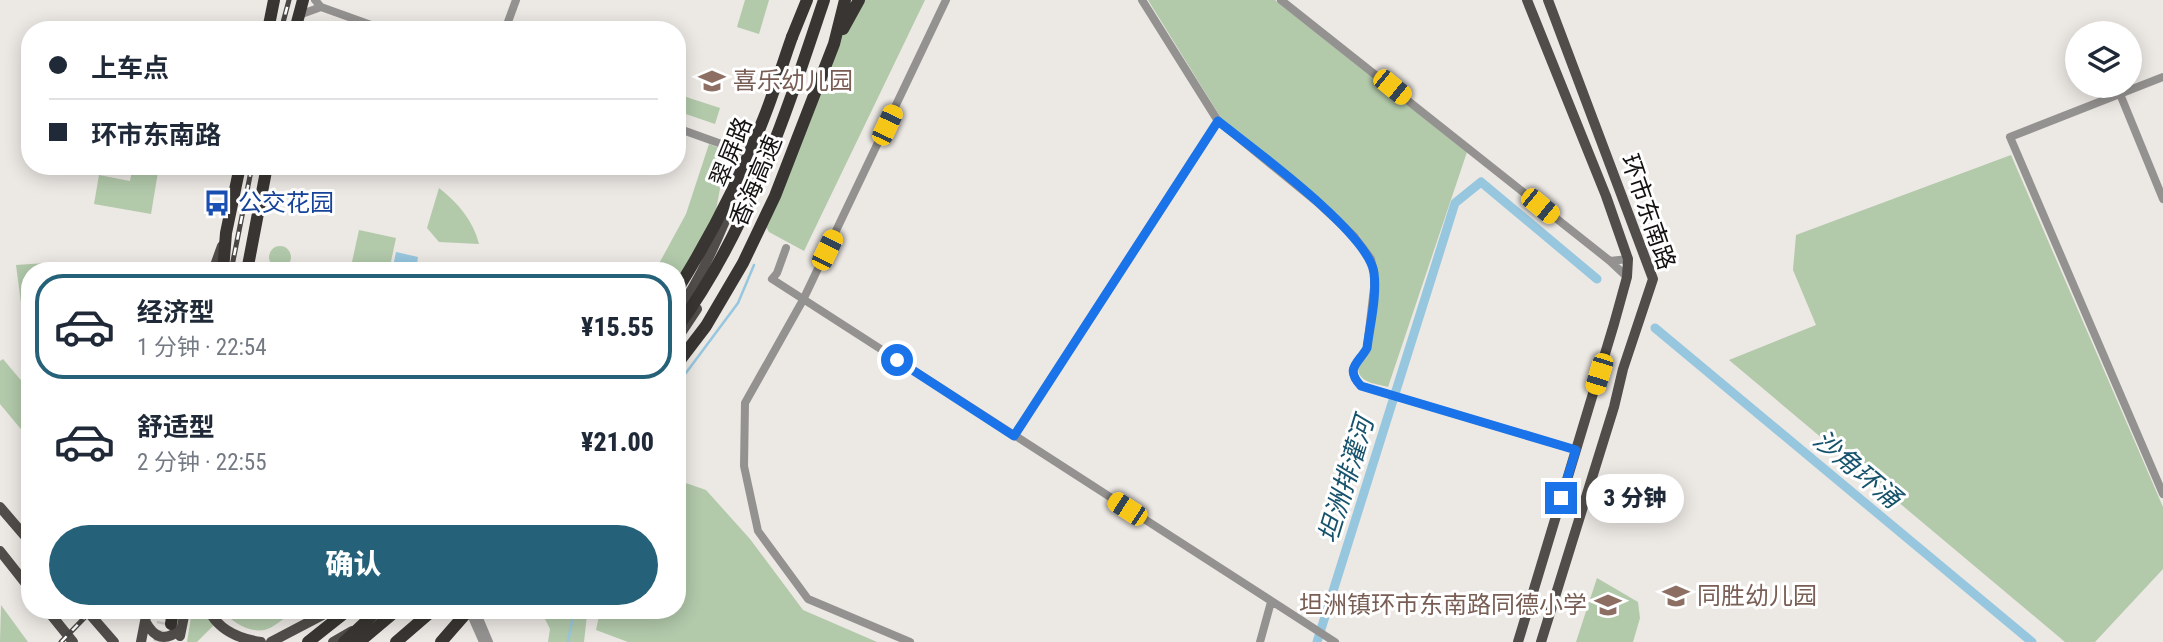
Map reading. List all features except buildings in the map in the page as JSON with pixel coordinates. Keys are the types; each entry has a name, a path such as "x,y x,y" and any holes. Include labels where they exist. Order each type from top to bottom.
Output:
{"highway":[{"path":"270,21 274,0"},
{"path":"297,21 303,0"},
{"path":"792,37 800,0"},
{"path":"686,276 706,244 764,120 792,37 808,0"},
{"name":"香海高速","path":"686,314 724,254 753,196 782,126 827,0"},
{"name":"香海高速","path":"686,352 706,326 743,263 775,196 834,44 845,0"},
{"path":"834,44 859,0"},
{"path":"224,262 226,233 238,175"},
{"path":"249,262 265,175"},
{"path":"308,642 338,619"},
{"path":"344,642 368,619"},
{"path":"359,642 386,619"},
{"path":"396,642 423,619"},
{"path":"441,642 463,619"}],"main road":[{"name":"翠屏路","path":"686,300 718,240 767,120 808,0"},
{"name":"翠屏路","path":"686,325 722,267 757,197 827,0"},
{"name":"环市东南路","path":"1518,642 1614,324 1627,277 1628,260 1606,196 1527,0"},
{"name":"环市东南路","path":"1541,642 1614,407 1623,369 1653,279 1548,0"},
{"path":"216,262 226,233"},
{"path":"0,507 21,532"},
{"path":"17,527 21,529"},
{"path":"0,551 21,578"},
{"path":"55,619 73,642"},
{"path":"94,619 114,642"},
{"path":"141,642 145,619"},
{"path":"147,619 154,636 161,640 172,639 171,619"},
{"path":"171,619 178,642"},
{"path":"215,619 236,636 261,642"},
{"path":"271,642 315,619"},
{"path":"296,642 335,619"},
{"path":"333,642 371,619"},
{"path":"59,624 65,642"}],"street":[{"path":"508,21 516,0"},
{"path":"910,642 807,599 758,531 744,466 745,403 803,300 946,0"},
{"path":"1142,0 1218,121 1318,203 1355,237 1371,259 1374,288 1367,348 1354,363 1356,381 1361,386 1576,450"},
{"path":"1281,0 1627,277"},
{"path":"299,15 318,4 362,21"},
{"path":"2142,85 2163,77"},
{"path":"2110,98 2010,137 2163,494"},
{"path":"2122,98 2163,199"},
{"path":"1014,436 1218,121"},
{"path":"686,131 752,155"},
{"path":"786,248 772,279 1335,642"},
{"path":"1610,261 1628,260"},
{"path":"1260,642 1271,602"},
{"path":"473,619 482,642"},
{"path":"474,619 489,642"}],"green space":[{"path":"745,0 769,0 759,34 737,27"},
{"path":"856,0 925,0 804,251 769,232 766,227"},
{"path":"1148,0 1275,0 1467,152 1388,387 1363,379 1358,371 1358,365 1365,358 1373,257 1359,235 1221,118"},
{"path":"686,97 720,108 715,124 686,114"},
{"path":"709,144 727,151 711,237 686,276 686,262 660,262 686,214"},
{"path":"2011,155 2163,507 2163,569 2095,642 2065,642 1729,360 1816,325 1793,270 1796,235"},
{"path":"99,175 130,181 131,175 158,175 151,214 94,204"},
{"path":"439,188 464,213 479,244 439,242 427,228"},
{"path":"359,230 396,238 391,262 352,262"},
{"path":"276,247 284,247 290,253 290,262 270,261 270,253"},
{"path":"16,265 21,265 21,303"},
{"path":"3,359 21,380 21,429 0,404 0,361"},
{"path":"686,483 706,490 750,539 803,610 877,642 628,642 596,630 598,619 686,619"},
{"name":"坦洲镇环市东南路同德小学","path":"1597,578 1638,602 1640,618 1633,642 1576,642"},
{"path":"1,605 28,642 0,642"},
{"path":"191,619 210,619 214,625 197,642 187,642"},
{"path":"283,619 264,630 250,629 232,620"},
{"path":"545,619 587,619 584,642 548,642 550,629"}],"water":[{"path":"396,252 418,257 417,262 394,262"}],"waterway":[{"name":"坦洲排灌河","path":"1317,642 1455,203 1481,182 1597,279"},
{"path":"686,373 738,303 754,265"},
{"name":"沙角环涌","path":"1655,328 2032,642"},
{"path":"568,642 572,619"}],"tunnel":[{"path":"159,642 163,622"}],"railway":[{"path":"283,21 289,0"},
{"path":"233,262 250,175"},
{"path":"61,642 83,619"}],"place":[{"name":"喜乐幼儿园","path":"712,81"},
{"name":"公交花园","path":"217,203"},
{"name":"同胜幼儿园","path":"1676,596"},
{"name":"坦洲镇环市东南路同德小学","path":"1608,605"}],"route":[{"path":"897,360 1014,436 1218,121 1318,203 1355,237 1371,259 1374,288 1367,348 1354,363 1356,381 1361,386 1576,450 1561,498"}]}
